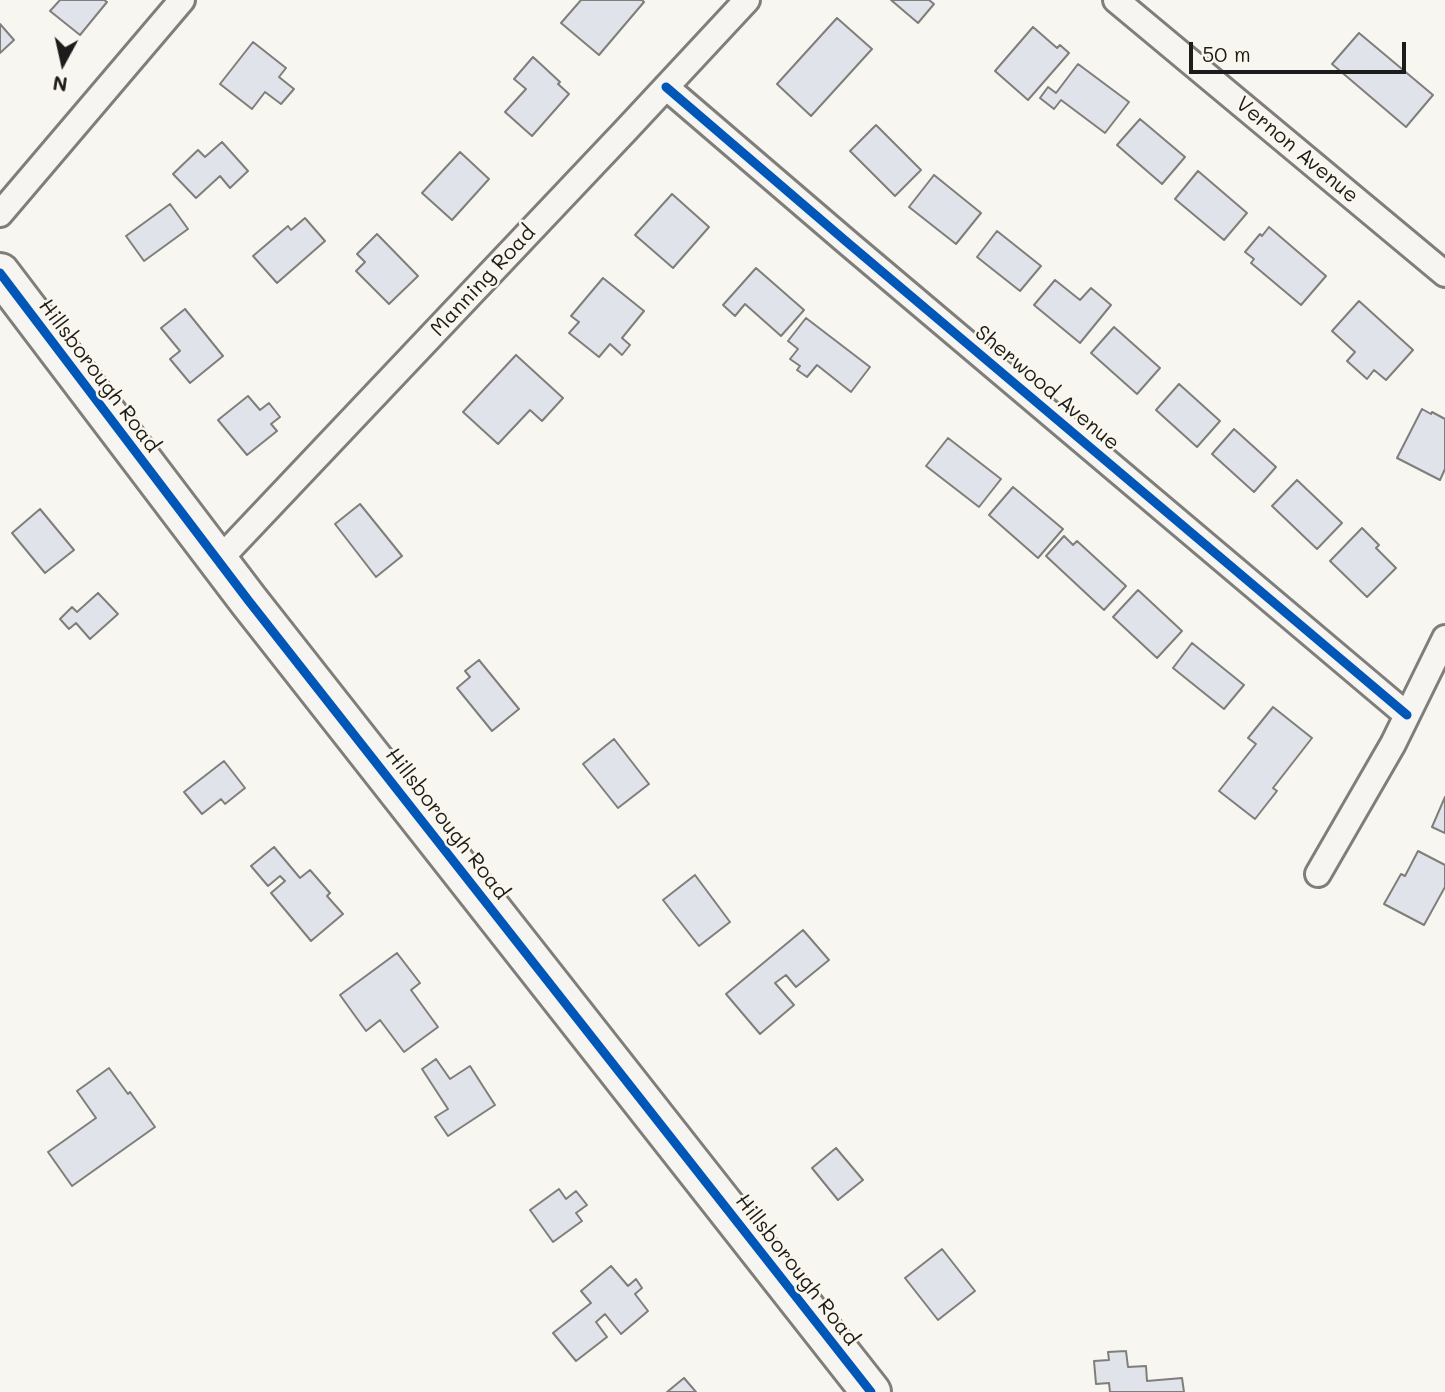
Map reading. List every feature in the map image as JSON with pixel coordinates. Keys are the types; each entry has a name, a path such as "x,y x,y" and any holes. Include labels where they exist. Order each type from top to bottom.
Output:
{"main road":[{"name":"Hillsborough Road","path":"0,274 219,560 871,1392"}],"street":[{"path":"0,214 182,0"},
{"name":"Manning Road","path":"219,560 747,0"},
{"name":"Vernon Avenue","path":"1116,0 1445,274"},
{"name":"Sherwood Avenue","path":"666,87 1407,715"},
{"path":"1318,874 1393,744 1445,638"}],"building":[{"path":"60,0 107,2 80,35 50,11"},
{"path":"581,0 644,2 599,55 561,23"},
{"path":"891,0 929,0 934,4 918,23"},
{"path":"837,18 872,49 811,116 777,84"},
{"path":"0,24 14,40 0,53"},
{"path":"1033,27 1057,48 1060,45 1069,53 1028,100 995,71"},
{"path":"1359,33 1433,95 1406,127 1332,64"},
{"path":"253,42 286,68 279,77 294,89 281,104 265,92 252,109 220,84"},
{"path":"533,57 569,94 532,136 505,112 526,89 514,79"},
{"path":"1078,64 1129,102 1105,133 1061,100 1054,109 1040,98 1048,87 1056,93"},
{"path":"1140,119 1185,157 1162,184 1117,145"},
{"path":"876,125 921,170 895,196 850,151"},
{"path":"222,142 248,171 230,188 220,176 196,198 173,174 198,150 205,157"},
{"path":"460,152 489,179 452,220 422,193"},
{"path":"1198,171 1247,213 1224,240 1175,199"},
{"path":"934,175 981,213 956,244 909,207"},
{"path":"672,194 709,227 673,268 635,235"},
{"path":"170,204 188,229 144,261 126,236"},
{"path":"305,218 325,241 277,283 253,256 288,226 291,230"},
{"path":"1269,227 1326,276 1301,305 1251,263 1254,259 1245,252"},
{"path":"997,231 1041,266 1020,291 977,257"},
{"path":"377,234 418,276 389,304 356,271 365,262 357,254"},
{"path":"756,268 804,310 781,336 745,304 735,316 723,305"},
{"path":"603,278 644,311 622,338 630,345 622,355 610,344 599,357 569,333 579,322 571,316"},
{"path":"1055,280 1080,300 1091,288 1111,305 1080,343 1034,305"},
{"path":"1359,301 1413,350 1386,380 1374,370 1367,379 1347,361 1355,352 1332,331"},
{"path":"185,309 223,356 190,383 170,359 180,351 161,328"},
{"path":"806,318 870,367 851,392 817,365 807,377 797,370 800,366 790,359 798,349 788,341"},
{"path":"1114,327 1160,368 1137,394 1091,353"},
{"path":"516,355 563,398 542,421 530,410 498,444 463,412"},
{"path":"1179,384 1220,421 1197,447 1156,410"},
{"path":"248,396 260,410 269,403 280,417 271,424 277,431 247,455 218,420"},
{"path":"1422,409 1445,419 1445,469 1440,480 1397,458"},
{"path":"1234,429 1276,467 1254,492 1212,454"},
{"path":"948,438 1001,479 979,507 926,466"},
{"path":"1297,480 1342,523 1317,549 1272,506"},
{"path":"1013,487 1063,529 1038,558 989,515"},
{"path":"360,504 402,556 376,577 335,524"},
{"path":"40,509 74,550 45,573 12,533"},
{"path":"1362,528 1379,545 1376,548 1396,568 1367,597 1330,561"},
{"path":"1064,536 1073,545 1077,541 1126,586 1104,610 1046,556"},
{"path":"1138,590 1182,631 1157,658 1113,617"},
{"path":"98,593 118,614 90,639 76,623 69,629 60,619 72,607 77,612"},
{"path":"1192,643 1244,685 1224,709 1173,668"},
{"path":"479,660 519,709 492,731 457,688 470,677 465,671"},
{"path":"1273,707 1312,738 1273,788 1277,791 1255,819 1219,791 1256,744 1248,738"},
{"path":"614,739 649,784 618,808 583,764"},
{"path":"224,761 245,788 225,804 221,799 202,814 184,792"},
{"path":"1445,797 1445,833 1432,827"},
{"path":"274,847 300,878 310,870 330,893 327,896 343,914 311,941 271,893 285,881 280,876 268,886 251,866"},
{"path":"1418,851 1445,865 1445,887 1424,925 1384,904 1401,874 1405,876"},
{"path":"695,875 730,922 699,946 663,900"},
{"path":"803,930 829,960 796,987 786,975 775,983 794,1005 760,1034 726,994"},
{"path":"397,953 420,983 411,990 438,1027 404,1052 380,1020 366,1031 340,995"},
{"path":"436,1059 450,1079 470,1066 495,1105 448,1136 435,1117 448,1109 422,1069"},
{"path":"109,1068 155,1127 72,1186 48,1152 96,1118 77,1091"},
{"path":"836,1148 863,1180 838,1200 812,1168"},
{"path":"559,1189 566,1199 576,1191 587,1205 576,1213 582,1221 553,1242 530,1210"},
{"path":"942,1249 975,1291 938,1320 905,1278"},
{"path":"611,1266 628,1286 636,1279 642,1288 635,1294 648,1311 621,1334 605,1314 596,1322 607,1337 576,1361 553,1333 591,1303 581,1291"},
{"path":"1126,1351 1128,1367 1146,1366 1147,1381 1182,1378 1184,1392 1110,1392 1109,1383 1096,1384 1094,1361 1109,1360 1108,1352"},
{"path":"684,1378 696,1392 667,1392"}],"cycle path":[{"path":"666,87 1407,715"},
{"path":"0,273 248,600 871,1392"}]}
